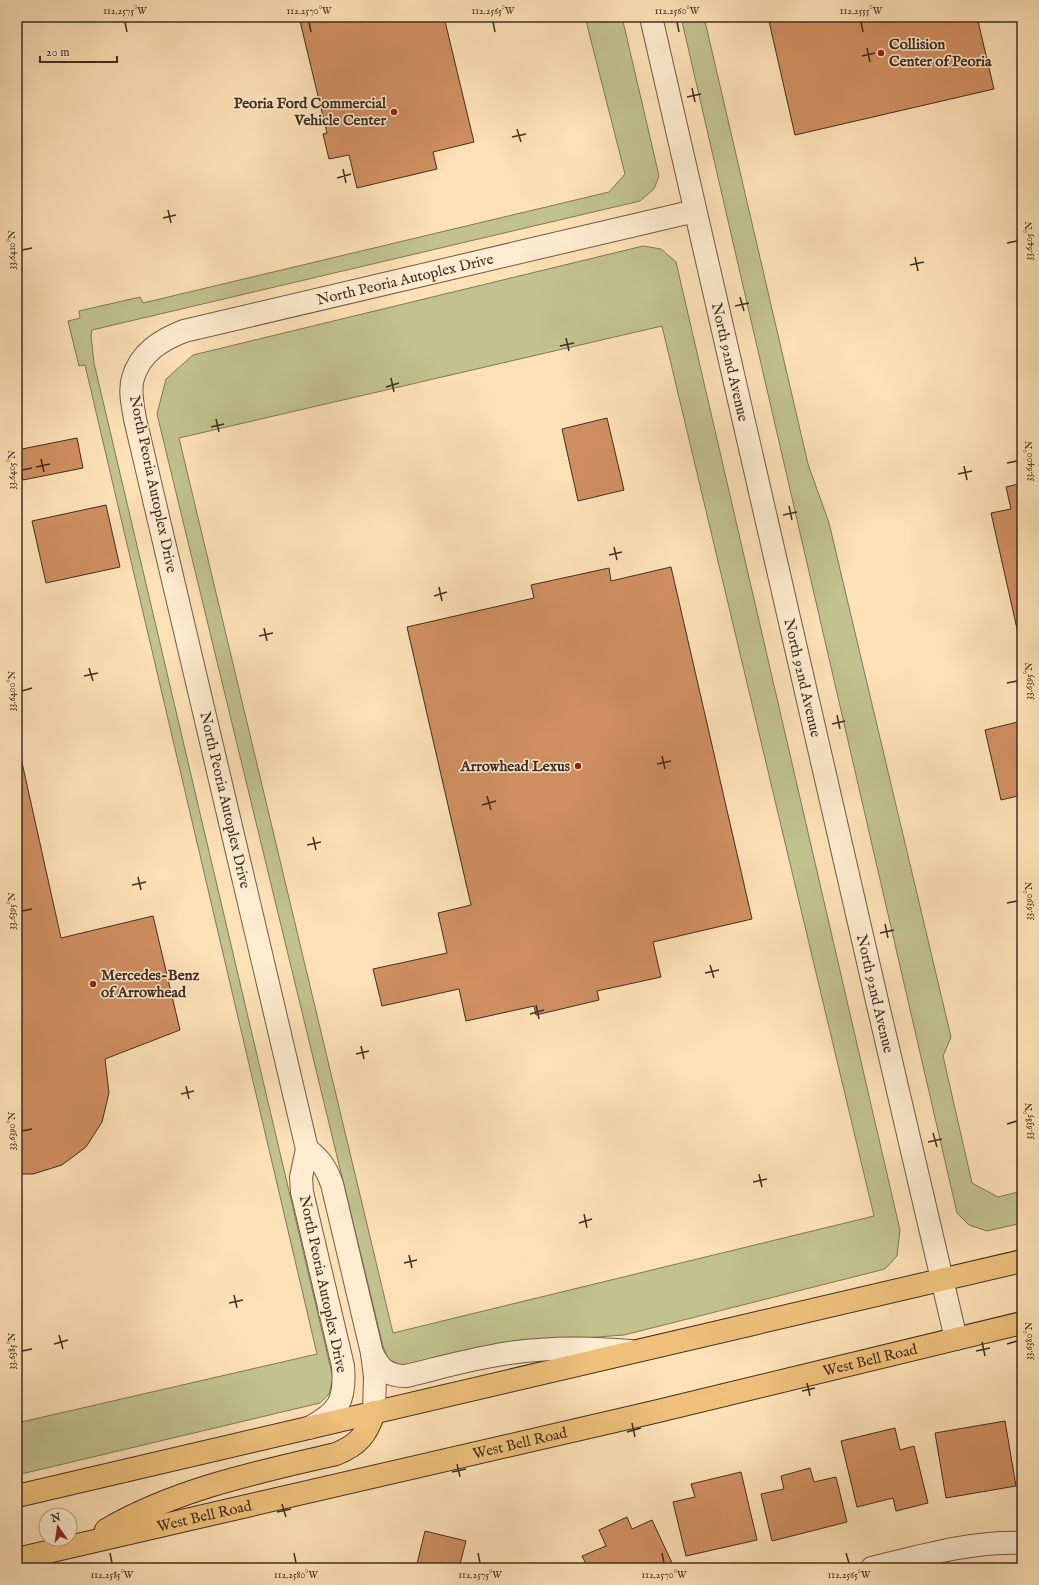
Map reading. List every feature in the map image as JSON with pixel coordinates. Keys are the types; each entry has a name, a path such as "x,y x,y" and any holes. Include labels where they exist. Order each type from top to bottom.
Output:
{"main road":[{"path":"17,1496 1022,1261"},
{"name":"West Bell Road","path":"17,1559 654,1412 1022,1323"},
{"path":"85,1543 144,1510 185,1494 231,1480 347,1450 358,1443 366,1433 374,1412"}],"street":[{"name":"North 92nd Avenue","path":"651,17 941,1280 956,1339"},
{"name":"North Peoria Autoplex Drive","path":"310,1428 331,1414 338,1405 343,1394 344,1381 343,1366 302,1192 301,1177 307,1149 135,419 132,398 132,379 139,363 151,349 167,338 184,331 695,211"},
{"name":"North Peoria Autoplex Drive","path":"307,1149 318,1158 327,1170 332,1184 372,1353 375,1377 374,1412"},
{"name":"North Peoria Autoplex Drive","path":"372,1353 377,1363 386,1371 396,1376 406,1376 493,1355 526,1351 600,1348 635,1351"},
{"path":"872,1568 978,1545 1004,1542 1022,1543"}],"green space":[{"path":"585,17 622,17 659,176 654,189 640,201 92,330 91,336 94,363 333,1378 329,1394 320,1403 17,1475 17,1423 317,1354 85,365 79,366 68,321 80,318 79,311 140,297 143,303 609,192 625,174"},
{"path":"681,17 704,17 808,464 829,523 951,1037 943,1056 972,1183 998,1197 1022,1191 1022,1223 987,1231 969,1225 957,1213"},
{"path":"643,246 661,249 676,262 900,1230 897,1256 885,1269 624,1335 503,1344 405,1367 388,1359 383,1346 157,414 166,379 193,355","holes":["662,326 874,1216 393,1333 179,438"]}],"building":[{"name":"Peoria Ford Commercial Vehicle Center","path":"299,17 444,17 474,142 433,152 437,169 357,188 349,155 329,159 323,134 327,133"},
{"name":"Collision Center of Peoria","path":"768,17 977,17 994,89 795,135"},
{"path":"607,418 624,490 578,501 562,429"},
{"path":"77,438 83,468 23,480 17,450"},
{"path":"1022,483 1022,651 991,513 1011,509 1006,487"},
{"path":"106,505 120,567 46,583 32,521"},
{"name":"Arrowhead Lexus","path":"671,567 752,919 653,942 661,977 597,991 599,1000 536,1015 534,1006 466,1021 459,989 382,1006 373,969 447,953 438,913 471,905 407,627 534,598 531,585 609,568 611,581"},
{"path":"1022,721 1022,795 1001,800 985,730"},
{"name":"Mercedes-Benz of Arrowhead","path":"17,740 61,938 153,916 180,1030 105,1059 109,1093 102,1122 86,1147 62,1165 33,1174 17,1174"},
{"path":"1005,1421 1016,1486 946,1498 935,1433"},
{"path":"895,1428 900,1450 914,1446 928,1503 896,1511 893,1498 857,1507 841,1441"},
{"path":"810,1468 814,1482 836,1477 847,1522 772,1541 761,1494 784,1489 781,1476"},
{"path":"741,1472 757,1540 686,1556 673,1502 695,1497 691,1484"},
{"path":"627,1517 632,1529 652,1520 673,1565 667,1568 588,1568 582,1556 606,1546 599,1530"},
{"path":"425,1531 466,1541 459,1568 416,1568"}],"place":[{"name":"Collision Center of Peoria","path":"881,53"},
{"name":"Peoria Ford Commercial Vehicle Center","path":"394,112"},
{"name":"Arrowhead Lexus","path":"578,766"},
{"name":"Mercedes-Benz of Arrowhead","path":"93,984"}]}
